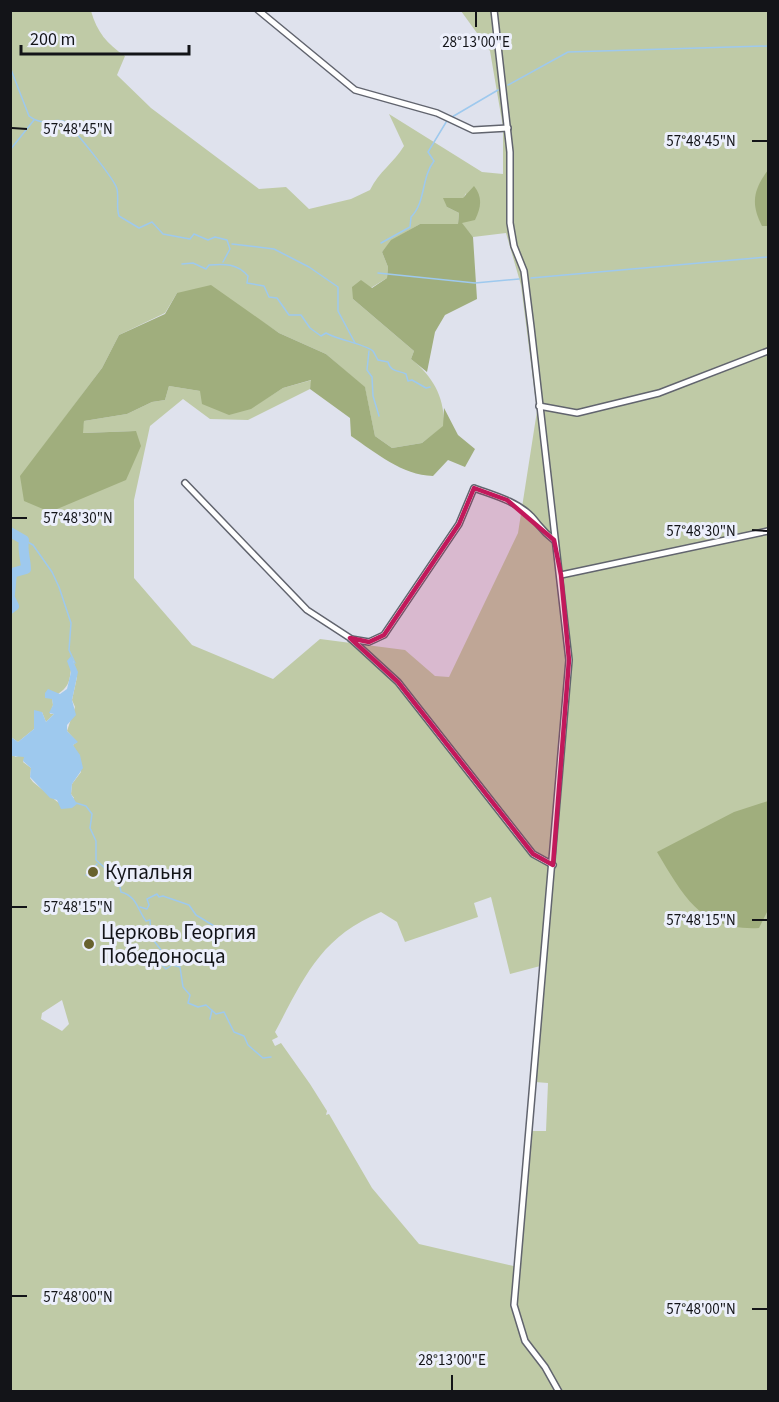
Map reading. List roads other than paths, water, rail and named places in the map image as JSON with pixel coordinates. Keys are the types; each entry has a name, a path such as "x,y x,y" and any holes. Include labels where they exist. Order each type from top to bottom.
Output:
{"street":[{"path":"258,10 356,90 437,113 473,130 508,128"},
{"path":"494,10 508,128 510,223 514,246 524,271 554,540 561,574 569,660 553,865 540,973 514,1305 525,1341 545,1366 559,1392"},
{"path":"539,406 577,412 659,393 768,351"},
{"path":"185,483 307,610 350,639 398,682 533,854 553,865"},
{"path":"350,639 369,642 384,635 459,524 474,488 507,500 530,516 541,532 554,540"},
{"path":"561,574 768,531"}],"water":[{"path":"71,656 78,672 72,700 76,715 67,725 67,731 78,742 73,745 80,755 83,768 72,784 71,794 77,804 72,808 61,809 57,800 50,798 30,777 31,768 23,761 24,757 12,756 11,737 18,742 34,729 34,710 42,712 46,722 54,714 49,713 53,705 52,699 45,698 45,693 48,689 60,694 67,689 71,672 67,661"}],"waterway":[{"path":"508,85 568,52 768,46"},
{"path":"10,67 29,116 43,122 63,121 101,164 117,189 119,216 139,228 152,222 163,234 190,239 194,234 208,240 215,237 227,240 230,249 223,262"},
{"path":"452,117 498,90"},
{"path":"381,243 410,227 411,217 419,204 427,175 434,161 428,152 448,119"},
{"path":"10,150 34,120"},
{"path":"232,244 274,249 309,267 338,287 338,311 355,343"},
{"path":"531,278 768,257"},
{"path":"182,264 193,263 206,269 209,265 220,264 239,269 248,276 247,283 264,286 269,297 277,298 289,315 301,315 310,328 321,336 326,333 369,349 373,351 378,360 388,362 393,370 406,374 408,381 412,380 426,388 430,387"},
{"path":"378,273 475,283 519,279"},
{"path":"369,351 367,370 372,377 373,396 379,416"},
{"path":"10,532 24,540 26,569 12,573 10,594"},
{"path":"24,540 33,545 52,572 59,587 71,623 69,650 75,663"},
{"path":"10,598 14,606 10,609"},
{"path":"76,803 86,806 92,814 90,828 96,841 96,860 106,869 107,877 119,882 121,892 134,900 146,921 150,920 151,937 165,955 162,965 166,969 172,965 180,967 183,987 190,995 188,1003 198,1007 206,1005 216,1014 224,1012 234,1032 244,1036 248,1045 263,1058 271,1057"},
{"path":"89,874 97,864"},
{"path":"140,907 147,909 149,905 147,899 157,894 159,897 163,896 189,905 196,915 219,929"},
{"path":"210,1019 212,1010"}],"place":[{"name":"Купальня","path":"93,872"},
{"name":"Церковь Георгия Победоносца","path":"89,944"}]}
